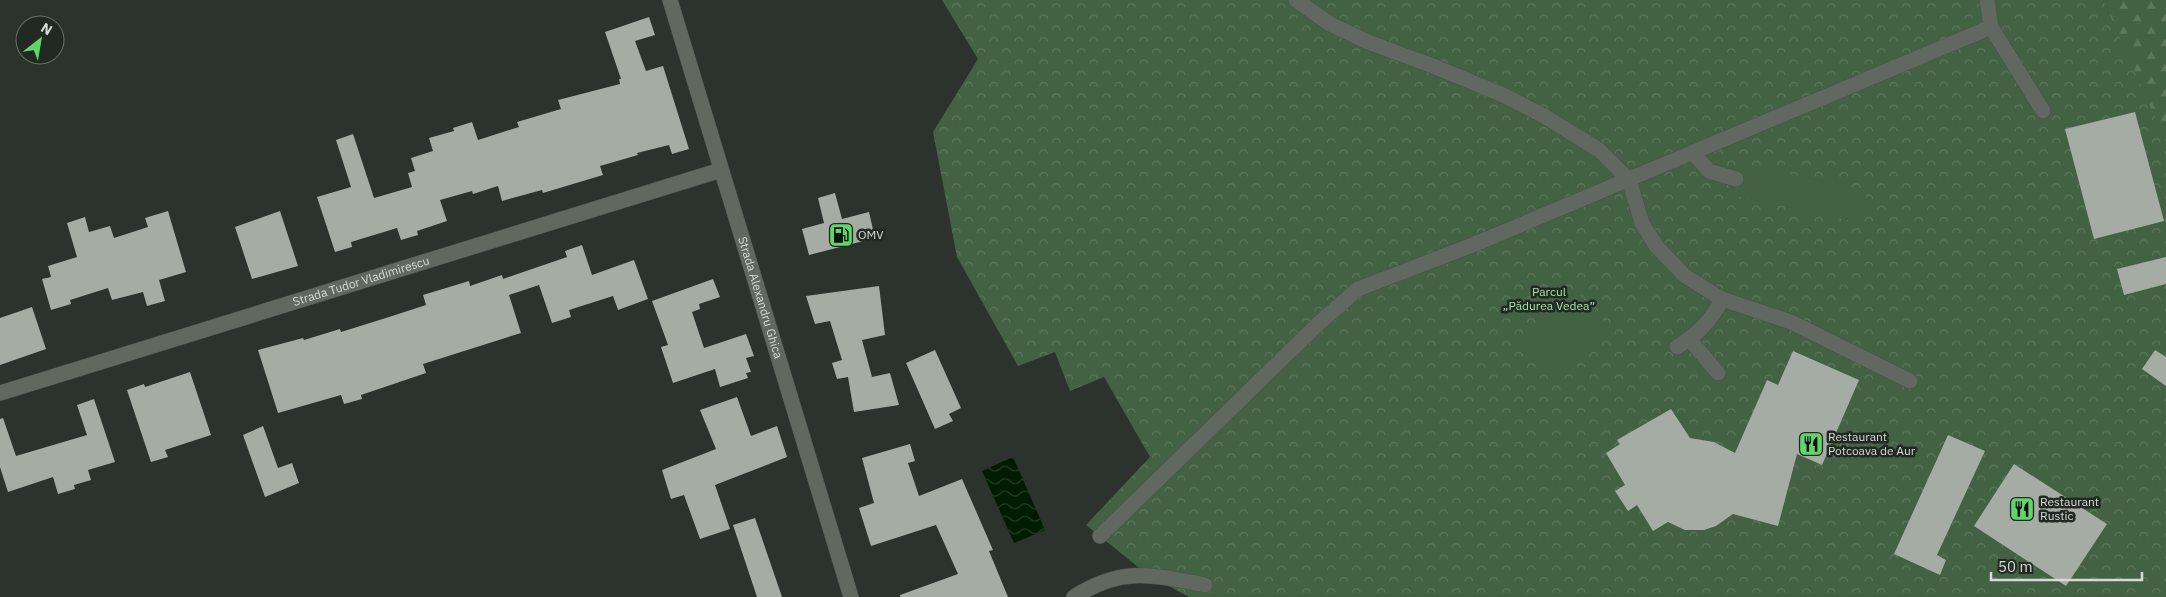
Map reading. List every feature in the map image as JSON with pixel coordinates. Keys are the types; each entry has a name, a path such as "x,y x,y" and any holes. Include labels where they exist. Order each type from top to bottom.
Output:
{"street":[{"name":"Strada Alexandru Ghica","path":"670,0 851,597"},
{"path":"1296,0 1330,24 1368,42 1434,66 1503,95 1544,116 1599,150 1629,180 1642,223 1656,246 1686,276 1722,299 1791,322 1910,381"},
{"path":"1986,0 1991,28 2043,111"},
{"path":"1100,536 1319,323 1358,290 1475,244 1991,28"},
{"path":"1693,153 1709,171 1736,179"},
{"name":"Strada Tudor Vladimirescu","path":"0,393 721,170"},
{"path":"1718,373 1683,344 1715,314 1722,299"},
{"path":"1074,597 1094,585 1125,576 1148,575 1205,585"}],"green space":[{"name":"Parcul „Pădurea Vedea”","path":"942,0 2103,0 2166,142 2166,597 1189,597 1148,575 1086,525 1150,457 1104,377 1070,391 1055,352 1018,366 957,257 933,132 978,59"},
{"path":"2103,0 2166,0 2166,257 2115,28"},
{"path":"1739,163 1867,191 1861,223 1732,195"},
{"path":"1577,292 1609,327 1552,380 1519,345"}],"water":[{"path":"1013,457 1045,530 1014,543 982,471"}],"building":[{"path":"649,17 655,35 635,41 646,71 663,66 689,149 672,154 669,145 637,153 638,155 600,166 603,175 543,193 542,190 502,201 498,186 473,194 472,191 440,200 447,221 417,231 418,235 401,240 397,228 351,242 352,247 335,252 317,197 351,187 336,140 353,134 374,198 412,187 408,173 415,171 411,158 433,151 429,138 454,131 453,128 472,122 478,140 519,127 517,122 561,109 558,100 620,84 619,79 621,79 605,32"},
{"path":"2135,112 2164,221 2094,239 2065,129"},
{"path":"835,193 842,219 869,212 875,238 809,255 802,229 824,223 818,198"},
{"path":"168,211 186,272 159,280 165,301 147,306 143,292 112,300 108,288 70,300 71,304 51,310 42,279 51,277 48,266 77,257 67,223 85,217 89,232 110,226 114,238 148,227 145,218"},
{"path":"280,211 298,266 252,279 235,227"},
{"path":"582,245 592,275 634,260 648,299 618,310 613,296 569,310 571,317 552,323 539,285 509,295 521,333 423,364 426,373 361,395 362,399 344,404 341,395 278,413 258,350 303,338 304,340 340,329 341,332 389,317 426,305 423,295 469,281 470,286 502,275 503,279 567,257 565,251"},
{"path":"2166,257 2166,284 2124,295 2117,269"},
{"path":"713,279 720,297 699,304 700,309 692,312 704,348 746,334 754,356 746,358 751,372 746,373 748,378 720,387 715,369 673,383 661,347 668,345 652,301"},
{"path":"879,286 885,335 862,340 872,377 890,373 899,405 854,412 848,377 837,379 832,363 842,360 830,321 815,324 806,296"},
{"path":"32,307 46,349 0,365 0,318"},
{"path":"935,350 961,408 949,414 953,421 935,429 906,363"},
{"path":"2155,350 2166,357 2166,386 2142,369"},
{"path":"1793,351 1859,380 1822,465 1797,454 1778,526 1733,514 1716,526 1704,530 1685,530 1668,522 1653,531 1637,505 1628,511 1615,491 1625,485 1606,453 1620,444 1617,440 1671,409 1690,438 1714,442 1735,453 1767,380 1778,385"},
{"path":"190,372 211,435 165,450 168,457 151,462 127,390 144,384 145,387"},
{"path":"737,397 751,436 777,426 787,457 715,485 730,529 700,539 684,495 671,499 662,470 716,449 700,410"},
{"path":"94,399 115,462 88,470 91,480 74,485 75,489 58,494 53,477 8,492 0,467 0,419 3,418 16,456 87,435 77,405"},
{"path":"263,426 278,468 292,463 299,483 265,497 243,435"},
{"path":"1948,435 1985,451 1937,555 1946,560 1940,575 1894,554"},
{"path":"910,444 915,461 908,463 919,496 962,479 993,550 989,551 1008,597 900,597 900,595 958,574 936,525 871,546 859,508 874,503 862,458"},
{"path":"2014,464 2107,524 2066,586 1974,526"},
{"path":"755,518 782,597 757,597 733,525"}],"place":[{"name":"OMV","path":"841,235"},
{"name":"Restaurant Potcoava de Aur","path":"1811,444"},
{"name":"Restaurant Rustic","path":"2022,509"}]}
